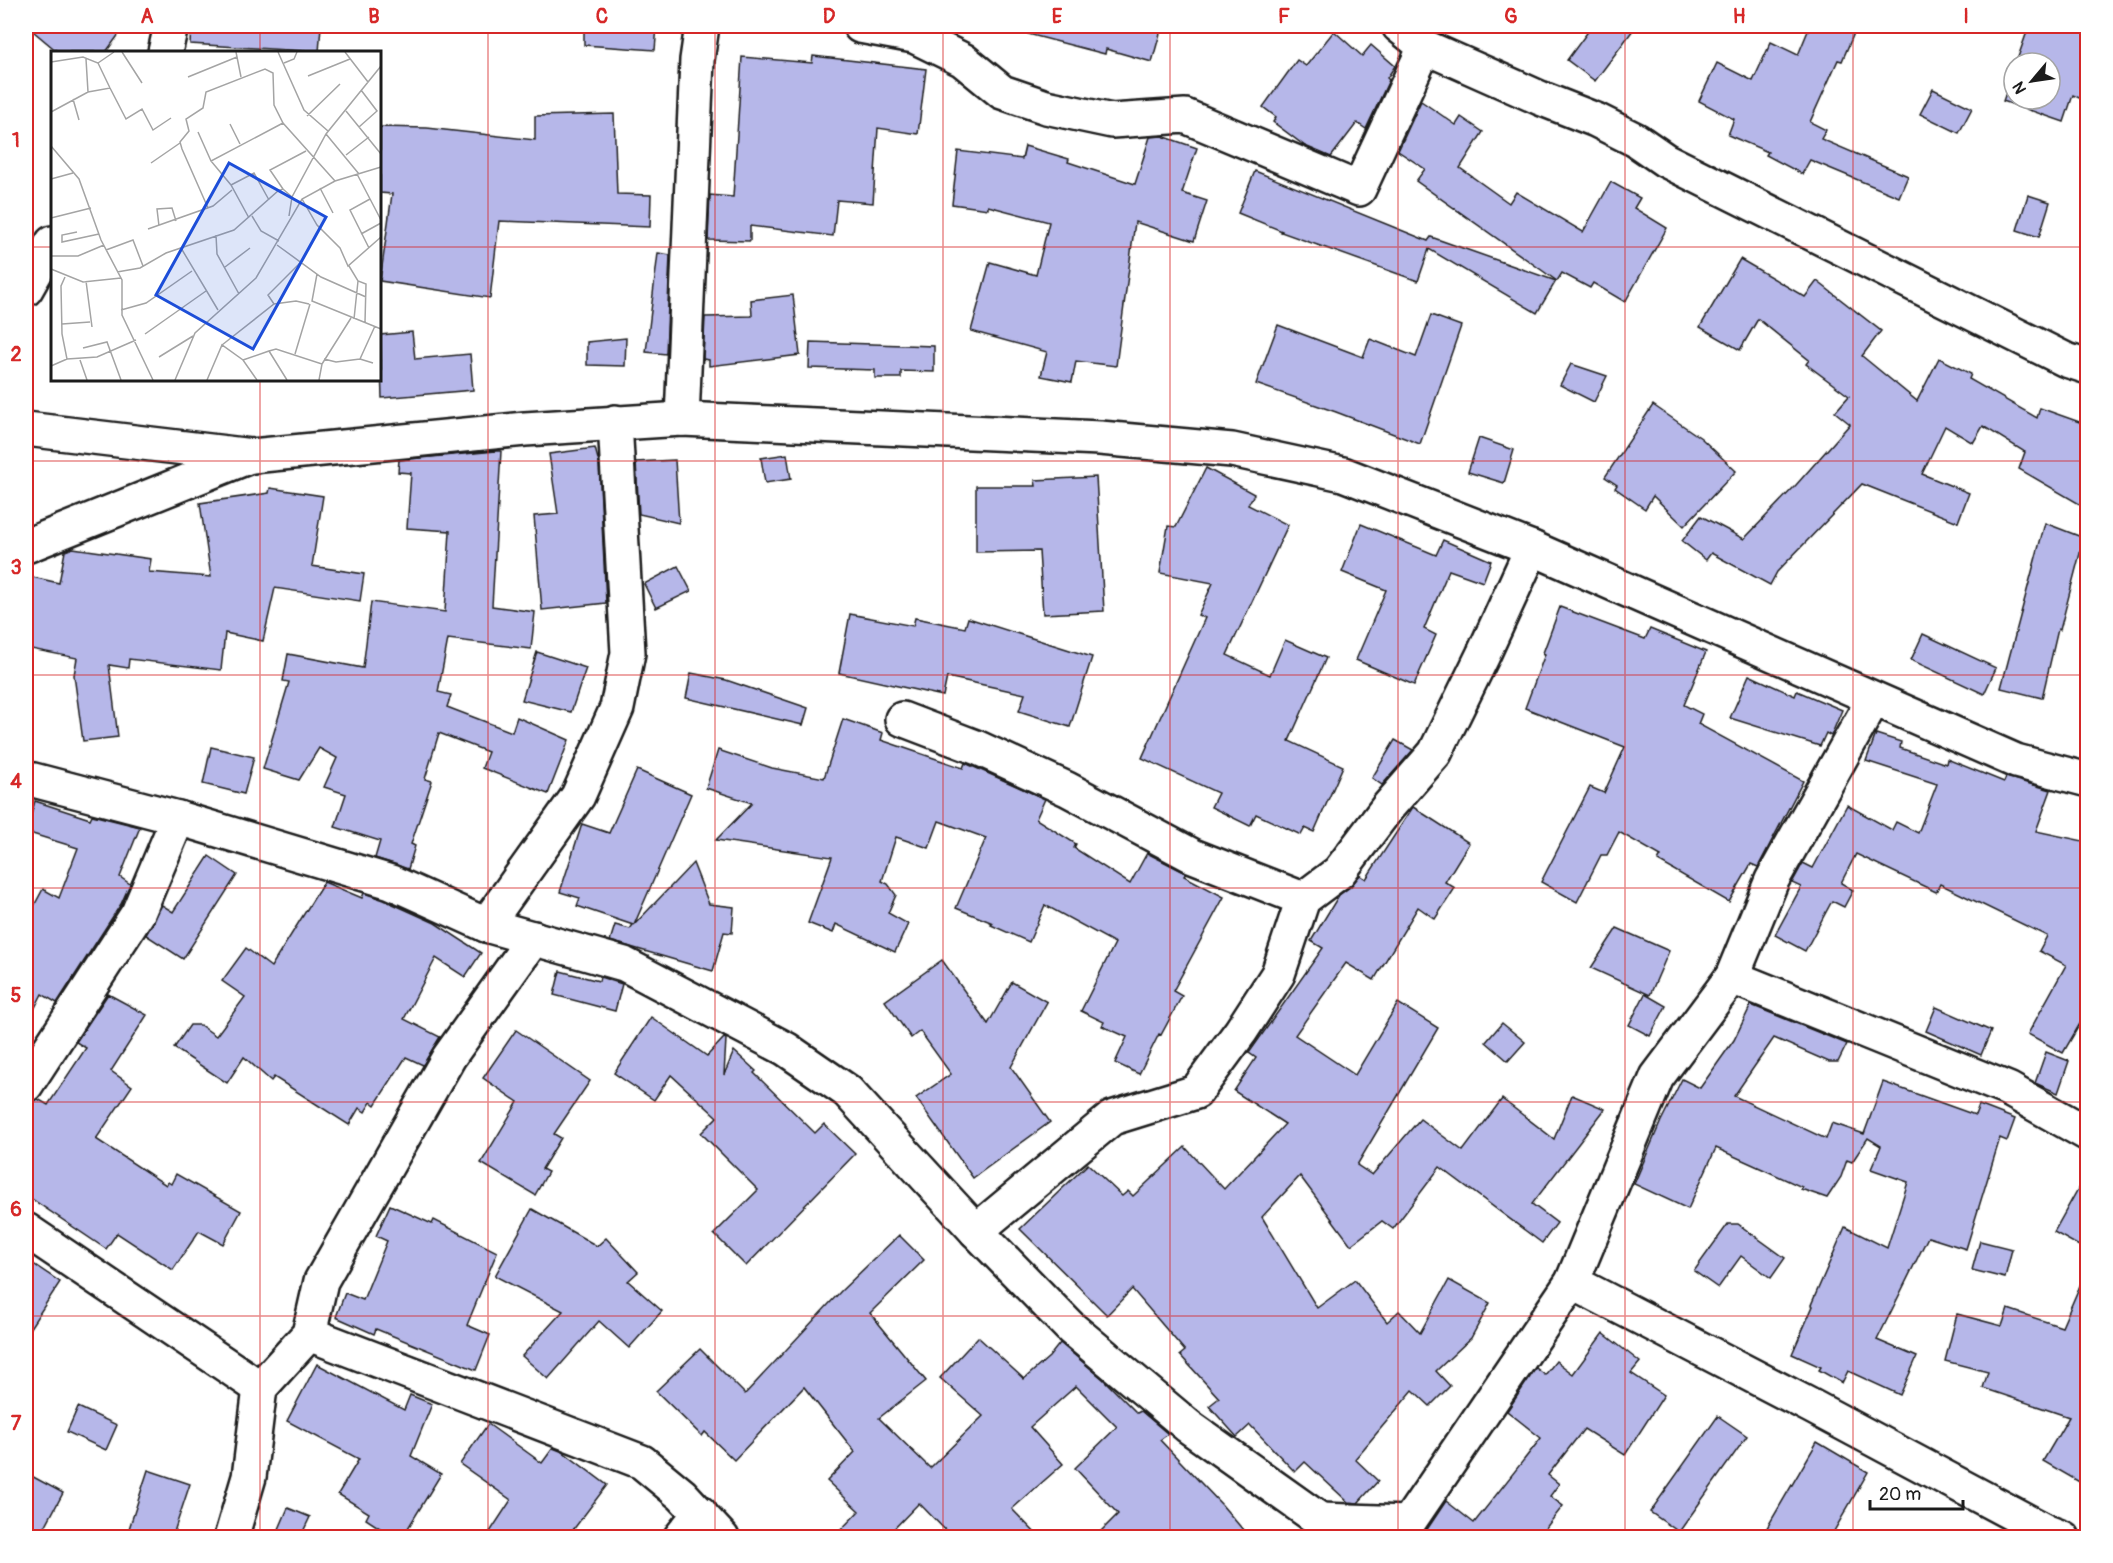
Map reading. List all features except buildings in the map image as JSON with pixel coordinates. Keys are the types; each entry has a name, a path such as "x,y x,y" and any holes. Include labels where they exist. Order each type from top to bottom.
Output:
{"street":[{"path":"165,51 171,26"},
{"path":"682,419 697,60 702,26"},
{"path":"860,26 914,36 963,60 1002,92 1046,108 1112,121 1185,116 1359,189 1425,47"},
{"path":"1399,26 1425,47 1596,120 1636,140 1665,160 2066,360 2088,368"},
{"path":"26,289 51,245"},
{"path":"26,429 252,456 525,429 682,419 1100,438 1232,450 1343,474 1532,548 2016,761 2088,780"},
{"path":"486,925 578,796 617,708 628,653 615,422"},
{"path":"26,546 252,456"},
{"path":"976,1231 1112,1118 1196,1092 1278,974 1303,899 1339,872 1388,807 1435,753 1532,548"},
{"path":"26,778 178,818 391,882 486,925 624,964 786,1049 847,1091 976,1231 1080,1335 1188,1426 1329,1529 1403,1530 1572,1282 1657,1077 1732,977 1772,880 1873,700"},
{"path":"902,719 978,748 1067,789 1193,856 1303,899"},
{"path":"26,1085 138,913 178,818"},
{"path":"231,1538 249,1477 260,1388 309,1334 321,1281 449,1056 534,938"},
{"path":"1732,977 2008,1089 2088,1134"},
{"path":"26,1230 260,1388"},
{"path":"1572,1282 2047,1532 2063,1538"},
{"path":"309,1334 642,1462 682,1495 690,1526 722,1538"}]}
